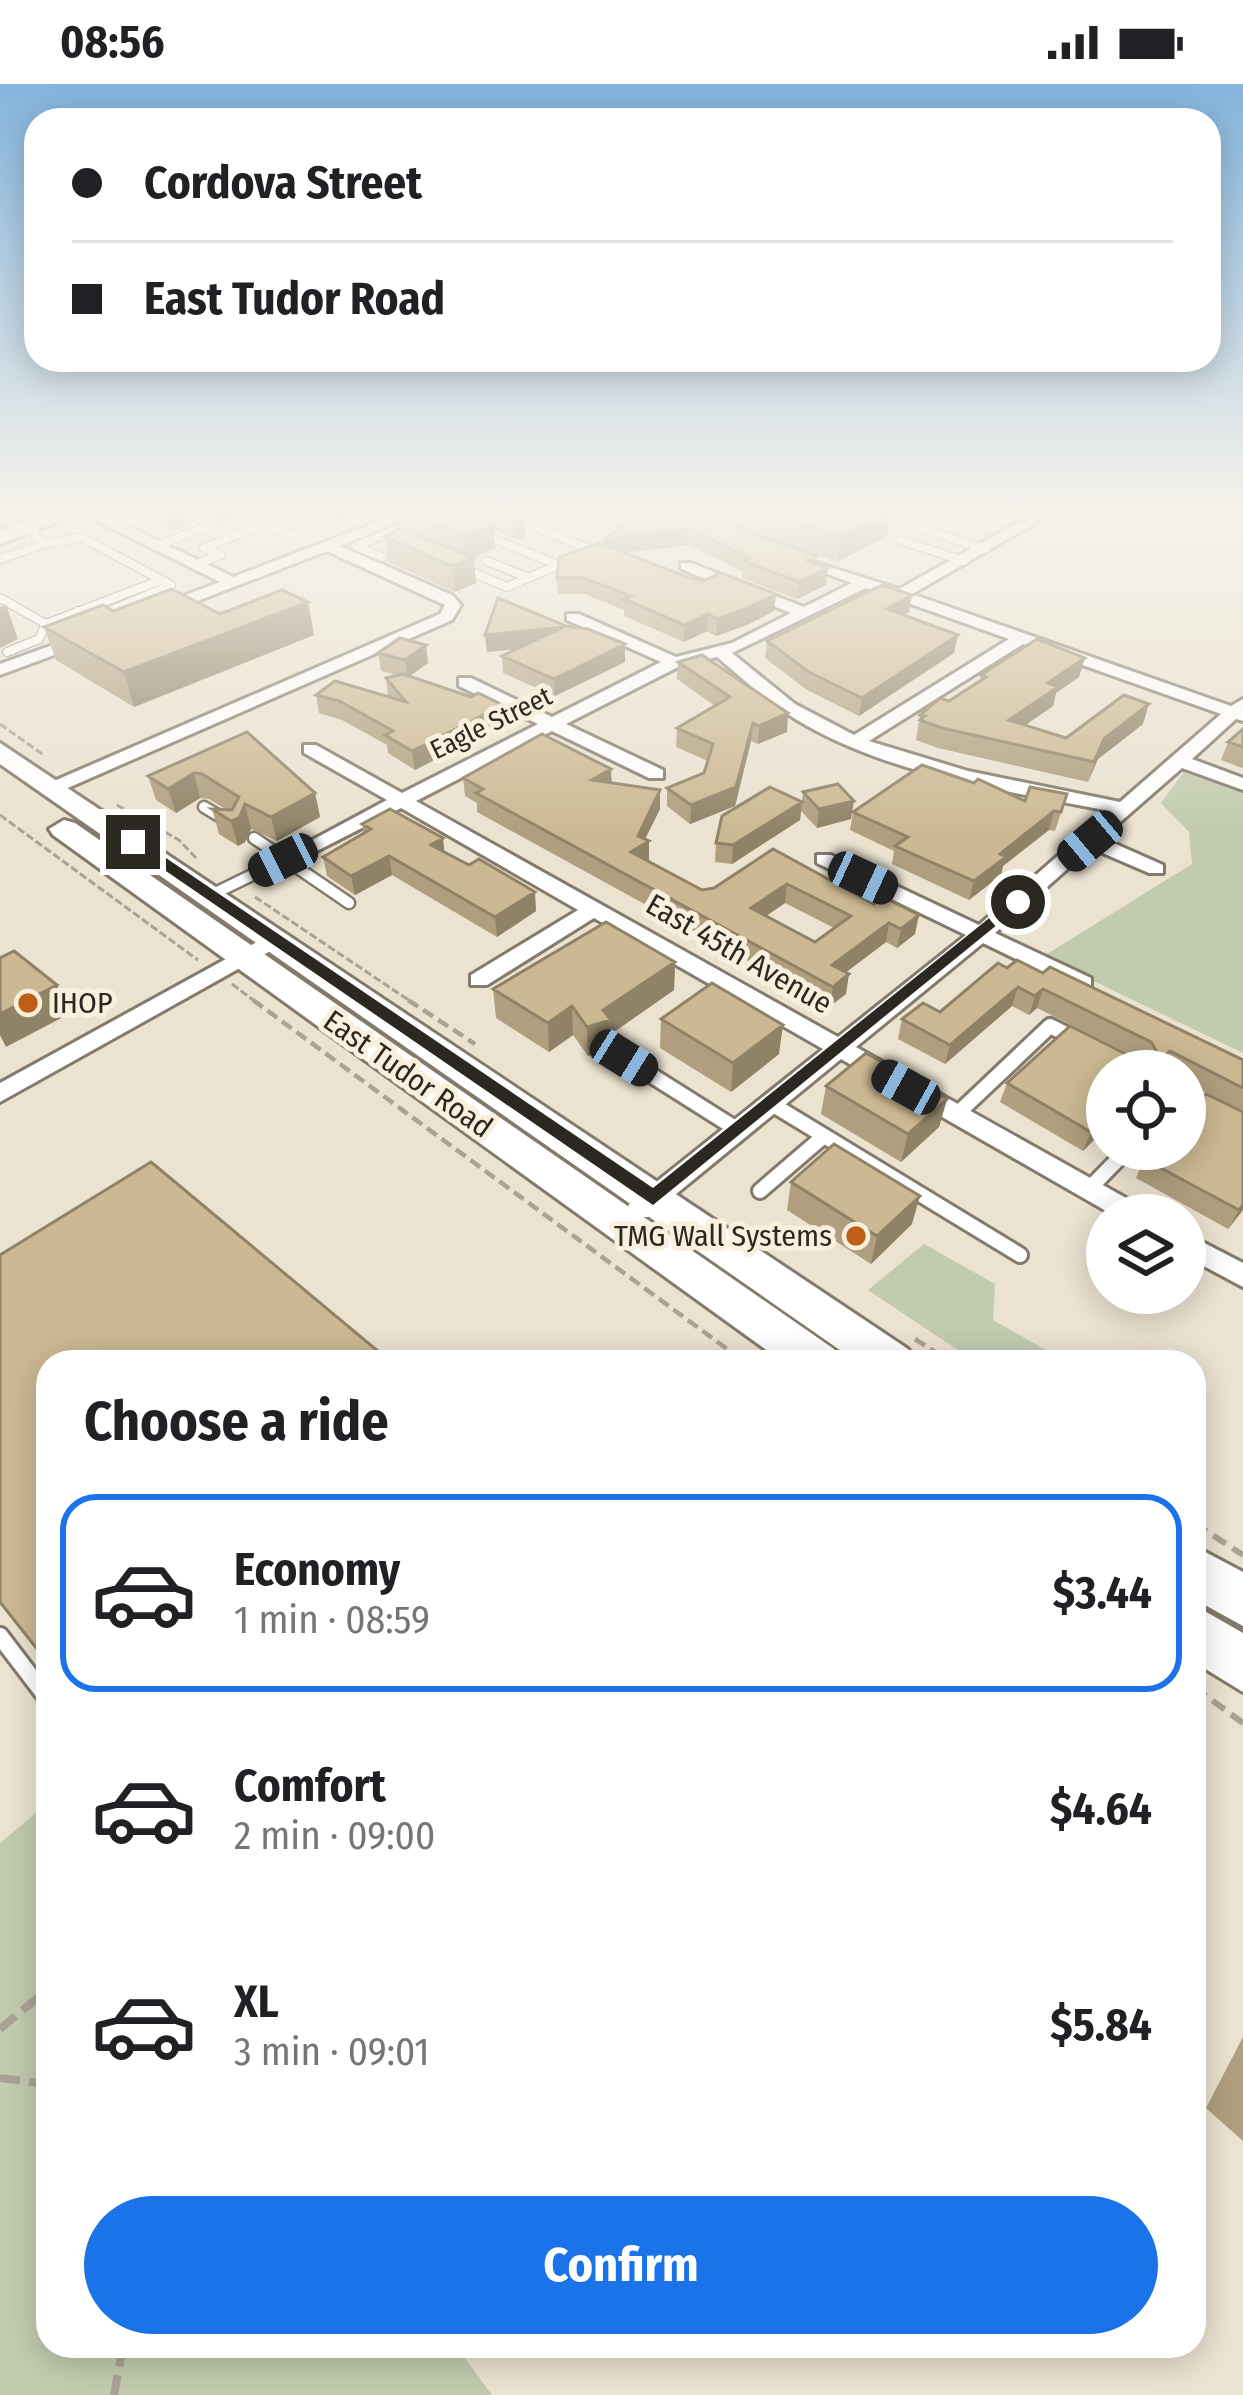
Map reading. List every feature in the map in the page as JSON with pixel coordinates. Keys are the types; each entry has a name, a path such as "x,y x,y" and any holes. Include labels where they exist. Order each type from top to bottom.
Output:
{"main road":[{"name":"East Tudor Road","path":"0,751 211,895 250,953"},
{"name":"East Tudor Road","path":"0,783 638,1211 872,1350"},
{"name":"East Tudor Road","path":"638,1211 797,1350"},
{"path":"1206,1578 1243,1601"},
{"path":"1206,1639 1243,1665"}],"street":[{"path":"0,670 140,617"},
{"path":"55,788 446,617"},
{"path":"573,617 674,662"},
{"name":"Eagle Street","path":"291,856 674,662 719,650 800,617"},
{"path":"961,617 1240,711"},
{"path":"856,741 1021,638"},
{"path":"719,650 768,693 856,741 906,760 1126,809"},
{"path":"465,682 656,773"},
{"path":"638,1211 982,933 1240,711"},
{"name":"East 45th Avenue","path":"310,748 594,908 710,988 838,1048 1098,1194"},
{"path":"1180,760 1243,784"},
{"path":"1090,841 1156,869"},
{"path":"824,860 1100,991"},
{"path":"479,980 594,908"},
{"path":"0,1075 250,953"},
{"path":"0,1094 250,953"},
{"path":"1206,1254 1241,1271"}],"lane":[{"path":"33,617 46,624"},
{"path":"7,652 39,639 46,624 62,617"},
{"path":"204,807 235,826"},
{"path":"254,838 291,856 349,903"},
{"name":"Eagle Street","path":"211,895 291,856"},
{"path":"956,1114 1050,1026 1097,1050"},
{"path":"624,1058 738,1130"},
{"path":"770,1103 1020,1256"},
{"path":"1206,1106 1243,1125"},
{"path":"760,1191 824,1136"},
{"path":"1089,1189 1107,1170"},
{"path":"0,1636 36,1683"}],"path":[{"path":"0,815 187,952"},
{"path":"250,953 730,1350"},
{"path":"1206,1531 1243,1556"},
{"path":"1206,1697 1243,1723"},
{"path":"0,2029 36,1999"},
{"path":"0,2078 36,2082"},
{"path":"114,2395 121,2358"}],"green space":[{"path":"1186,769 1243,789 1243,1053 1048,959 1047,954 1192,864 1189,832 1161,803"},
{"path":"924,1244 995,1284 993,1320 1046,1350 958,1350 868,1290"},
{"path":"36,1813 36,2358 465,2358 492,2395 0,2395 0,1843"}],"building":[{"path":"71,617 269,617 124,672 44,627"},
{"path":"491,617 544,617 625,644 554,679 502,656 564,627 485,635"},
{"path":"665,617 702,617 684,625"},
{"path":"817,617 908,617 958,635 862,698 809,672 767,641"},
{"path":"400,638 426,645 405,660 378,653"},
{"path":"1037,639 1085,658 1048,683 1058,687 1009,720 1066,738 1124,695 1149,704 1104,739 1094,762 920,720 940,698 949,701"},
{"path":"702,655 788,713 759,726 753,723 736,787 691,805 667,788 704,773 713,744 677,728 730,697 678,662"},
{"path":"403,674 471,697 478,693 503,705 412,751 385,735 393,731 339,701 316,695 335,681 406,702 386,678"},
{"path":"1243,729 1243,747 1228,742"},
{"path":"247,732 315,793 271,817 245,804 239,818 231,821 212,809 232,810 239,797 202,774 194,773 168,789 148,776"},
{"path":"542,734 611,769 592,780 660,790 638,836 649,841 631,852 702,890 714,888 773,849 874,904 883,897 919,915 901,929 889,923 832,965 849,974 833,987 476,793 483,789 463,778","holes":["787,884 851,916 815,942 751,908"]},
{"path":"922,765 974,783 978,779 1025,801 1030,787 1067,794 1061,812 1054,811 974,881 895,846 908,837 853,812"},
{"path":"838,784 854,801 819,809 803,792"},
{"path":"770,787 802,802 733,845 716,843 722,816"},
{"path":"390,809 443,838 431,845 469,865 479,859 535,892 495,917 389,856 351,876 323,857 371,829 362,824"},
{"path":"606,922 675,962 603,1010 611,1020 587,1027 572,1006 548,1023 493,989"},
{"path":"14,951 57,985 0,1014 0,958"},
{"path":"1017,960 1043,973 1050,967 1243,1060 1243,1088 1206,1069 1206,1050 1156,1050 1151,1042 1043,989 1035,996 1018,987 950,1045 902,1019 923,1003 940,1012 998,963 1007,968"},
{"path":"712,983 783,1025 733,1063 661,1019"},
{"path":"1070,1026 1118,1050 1086,1050 1086,1129 1007,1083"},
{"path":"866,1053 947,1099 908,1134 826,1086"},
{"path":"1206,1094 1243,1112 1243,1205 1239,1210 1164,1170 1206,1170"},
{"path":"834,1144 920,1196 877,1236 791,1182"},
{"path":"151,1162 377,1350 36,1350 36,1648 0,1602 0,1255"}],"place":[{"name":"IHOP","path":"28,1003"},
{"name":"TMG Wall Systems","path":"856,1236"}],"route":[{"path":"133,842 653,1198 1018,902"}]}
